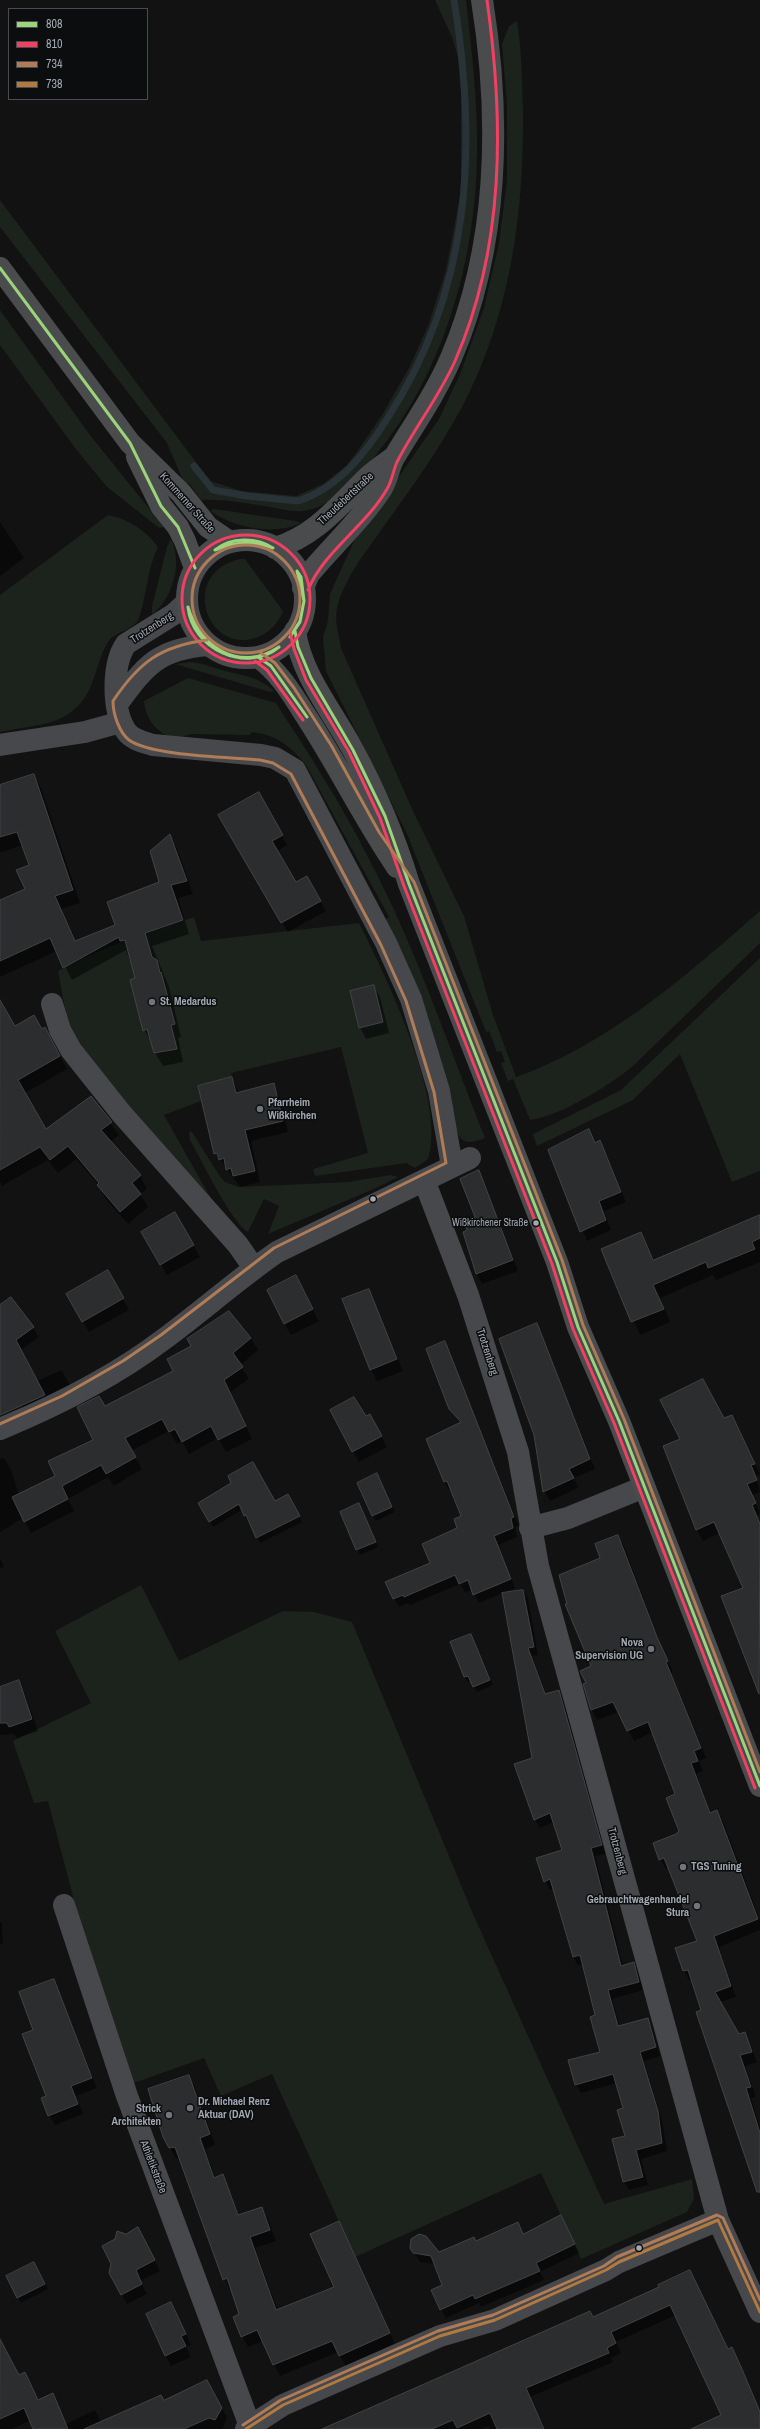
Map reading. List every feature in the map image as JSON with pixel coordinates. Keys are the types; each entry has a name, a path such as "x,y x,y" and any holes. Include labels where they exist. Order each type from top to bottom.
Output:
{"main road":[{"name":"Theudebertstraße","path":"303,588 309,574 382,487 394,457 433,395 451,357 467,311 483,249 491,183 493,132 491,88 482,0"},
{"name":"Kommerner Straße","path":"0,268 130,444 181,493 208,527 230,542"},
{"name":"Kommerner Straße","path":"130,444 161,506 178,527 195,568"},
{"name":"Theudebertstraße","path":"275,548 304,536 323,522 370,475 394,457"},
{"path":"253,540 275,548 296,568 303,588 304,609 295,631 279,648 258,657 232,657 208,644 193,625 187,602 188,584 195,568 207,554 230,542 253,540"},
{"path":"295,631 298,648 307,672 346,736 386,816 409,884 557,1262 578,1327 619,1421 760,1786"},
{"path":"258,657 271,666 327,747 375,835 409,884"}],"street":[{"name":"Trotzenberg","path":"119,712 116,666 122,650 126,644 174,614 187,602"},
{"path":"0,745 85,732 119,712 142,670 164,654 193,646 208,644"},
{"path":"0,1429 63,1402 116,1372 165,1339 254,1268 277,1252 461,1162 410,1000 386,943 294,770 279,760 261,755 153,745 137,740 127,732 119,712"},
{"path":"52,1004 60,1030 71,1050 121,1113 238,1245 254,1268"},
{"name":"Trotzenberg","path":"424,1180 468,1295 518,1452 525,1486 530,1528 538,1566 718,2220 760,2312"},
{"path":"530,1528 568,1518 644,1487"},
{"name":"Athletikstraße","path":"64,1905 126,2096 248,2428"},
{"path":"248,2428 283,2405 440,2336 495,2320 632,2255 718,2220"}],"shaded area":[{"path":"435,0 466,0 477,116 475,195 470,235 462,275 451,314 437,352 420,388 400,423 361,473 334,498 313,509 302,511 229,501 201,500 189,483 185,485 167,443 0,227 0,200 210,481 242,491 296,496 323,484 347,465 359,449 382,415 408,370 428,326 446,270 461,191 461,93 458,57 452,37"},
{"path":"517,21 522,67 523,150 517,226 503,301 492,337 462,407 414,485 362,557 340,597 336,613 336,623 341,648 413,811 464,916 493,1015 516,1077 550,1063 583,1046 646,1006 760,911 760,943 633,1066 584,1099 555,1113 530,1120 513,1079 508,1081 501,1063 505,1062 501,1051 497,1052 489,1031 486,1032 407,834 326,671 323,637 328,621 330,594 354,541 439,419 460,374 484,308 499,243 507,180 507,105 502,44 509,26"},
{"path":"0,310 90,435 164,527 159,528 106,486 75,448 0,345"},
{"path":"214,509 301,523 278,529 254,528 242,526 220,517 210,511"},
{"path":"108,515 123,519 136,526 148,535 158,547 149,573 139,618 133,626 115,635 108,642 102,653 89,690 81,702 72,711 62,718 50,722 0,732 0,595"},
{"path":"171,539 176,559 174,580 166,599 152,615 152,606 167,547"},
{"path":"240,559 245,559 283,611 276,624 266,633 258,637 240,640 225,635 214,625 207,611 205,595 209,580 221,567"},
{"path":"190,662 204,664 252,678 263,683 274,691 270,692 175,664"},
{"path":"188,678 276,703 348,819 386,893 417,962 485,1138 469,1142 463,1140 457,1133 443,1067 383,921 389,917 306,765 282,742 269,736 252,732 249,735 189,734 181,737 172,737 159,731 150,720 144,701"},
{"path":"194,917 201,941 359,923 398,1006 422,1073 429,1106 432,1135 428,1159 415,1168 406,1163 315,1176 313,1169 368,1153 341,1047 231,1073 232,1077 198,1086 201,1101 164,1115 214,1204 142,1124 69,1031 58,971 74,962 108,948"},
{"path":"760,958 760,1171 732,1182 680,1054 633,1100 537,1146 533,1134 621,1090"},
{"path":"189,1132 192,1132 225,1182 239,1187 348,1182 391,1175 398,1177 376,1188 268,1234 279,1206 264,1199 248,1232 241,1226 225,1204 190,1140"},
{"path":"141,1585 179,1661 283,1611 314,1612 352,1622 473,1914 604,2204 692,2179 694,2199 687,2212 581,2259 541,2173 355,2257 272,2074 221,2096 204,2058 131,2084 93,1973 48,1801 34,1803 13,1741 91,1703 55,1631"}],"building":[{"path":"34,774 73,890 55,896 75,941 115,925 107,902 159,882 150,851 170,834 187,881 171,885 183,920 145,933 152,957 157,960 160,973 161,972 175,1024 171,1025 177,1049 154,1053 147,1029 143,1031 130,980 135,978 125,940 120,941 119,937 63,968 50,938 0,961 0,900 25,889 16,870 29,865 17,832 0,837 0,785"},
{"path":"259,792 283,835 272,841 296,882 307,876 321,901 281,923 218,815"},
{"path":"374,985 383,1022 359,1028 350,991"},
{"path":"0,1000 15,1026 34,1015 42,1029 45,1027 60,1056 18,1080 46,1129 91,1096 112,1122 101,1130 141,1175 132,1183 141,1194 120,1212 97,1185 99,1183 68,1146 50,1160 40,1147 0,1170"},
{"path":"232,1077 236,1093 274,1083 283,1121 245,1130 255,1171 233,1176 231,1168 226,1170 224,1158 219,1160 217,1153 214,1154 198,1086"},
{"path":"589,1129 595,1143 600,1140 621,1192 599,1201 606,1220 580,1232 548,1150"},
{"path":"479,1170 513,1260 476,1274 463,1232 467,1230 464,1221 475,1217 460,1179"},
{"path":"175,1212 194,1245 160,1265 141,1232"},
{"path":"760,1215 760,1238 752,1242 755,1249 708,1268 706,1262 653,1285 664,1309 631,1322 601,1249 641,1232 653,1260"},
{"path":"108,1270 124,1298 82,1322 66,1294"},
{"path":"296,1275 313,1309 284,1324 267,1290"},
{"path":"369,1289 397,1359 370,1370 342,1299"},
{"path":"11,1297 34,1327 16,1340 45,1395 0,1415 0,1305"},
{"path":"229,1311 251,1338 233,1353 243,1367 224,1380 246,1426 218,1440 211,1426 182,1442 175,1429 169,1432 162,1419 125,1438 136,1457 106,1474 101,1465 62,1486 68,1499 24,1522 12,1497 55,1476 48,1461 93,1440 77,1407 99,1396 105,1406 173,1371 167,1359 191,1346 187,1339"},
{"path":"537,1323 590,1459 569,1469 574,1478 543,1492 534,1435 499,1339"},
{"path":"445,1341 514,1517 511,1518 513,1528 494,1536 511,1579 473,1595 468,1580 459,1584 455,1575 404,1597 403,1595 393,1599 385,1582 430,1563 422,1544 457,1528 454,1519 461,1516 447,1481 444,1482 426,1439 461,1422 449,1409 426,1349"},
{"path":"703,1379 724,1418 732,1415 755,1464 751,1465 757,1480 747,1484 756,1503 752,1505 760,1524 759,1694 721,1596 743,1588 714,1522 696,1530 663,1446 680,1439 660,1400"},
{"path":"354,1397 366,1416 370,1414 382,1436 352,1452 330,1410"},
{"path":"253,1462 275,1501 288,1494 300,1516 256,1538 246,1515 244,1516 239,1504 209,1522 198,1503 231,1483 228,1476"},
{"path":"377,1473 392,1507 372,1516 357,1483"},
{"path":"359,1503 376,1542 356,1550 340,1512"},
{"path":"618,1535 657,1637 668,1661 666,1662 701,1748 694,1751 698,1761 691,1763 710,1813 717,1810 758,1919 714,1936 731,1986 715,1992 739,2034 745,2032 752,2052 740,2055 751,2087 746,2088 760,2133 760,2192 757,2192 696,2012 701,2010 688,1970 683,1971 675,1948 697,1941 664,1858 659,1860 653,1843 676,1834 679,1831 666,1798 675,1794 648,1722 627,1731 613,1702 591,1710 583,1684 586,1683 580,1671 591,1666 565,1604 567,1604 559,1575 600,1558 595,1544"},
{"path":"523,1590 534,1647 528,1648 545,1694 559,1690 602,1845 591,1848 621,1966 634,1962 639,1982 608,1990 618,2026 648,2018 656,2047 640,2052 658,2111 662,2143 636,2150 643,2177 623,2182 612,2139 625,2136 617,2110 623,2108 613,2074 575,2085 568,2060 600,2052 590,2017 595,2015 580,1955 573,1957 550,1879 544,1882 536,1858 562,1850 550,1813 534,1820 514,1764 532,1758 502,1593"},
{"path":"471,1634 490,1680 473,1687 468,1676 464,1677 450,1642"},
{"path":"19,1680 32,1719 9,1727 7,1723 0,1723 0,1687"},
{"path":"54,1979 92,2078 71,2086 78,2104 48,2116 41,2098 46,2096 22,2034 33,2030 19,1992"},
{"path":"189,2075 210,2134 200,2138 214,2178 223,2174 238,2215 262,2207 270,2230 250,2237 276,2310 334,2287 310,2234 339,2221 390,2333 339,2356 332,2341 273,2365 257,2330 241,2337 233,2317 239,2314 227,2278 223,2280 175,2147 169,2148 163,2137 148,2089"},
{"path":"561,2215 575,2244 536,2263 540,2271 475,2299 473,2295 440,2310 431,2290 442,2285 431,2256 413,2253 410,2248 411,2239 419,2234 426,2236 439,2252 474,2237 476,2241 518,2222 523,2234"},
{"path":"138,2227 155,2260 136,2270 142,2284 121,2295 109,2273 111,2264 102,2246 115,2239 117,2231 126,2234"},
{"path":"34,2262 45,2284 17,2298 6,2276"},
{"path":"690,2270 728,2349 732,2347 742,2369 760,2412 760,2429 691,2429 721,2415 670,2305 611,2332 616,2343 607,2348 609,2353 526,2388 544,2429 497,2429 490,2413 457,2428 453,2420 432,2429 322,2429 590,2311 593,2317 659,2287 658,2285"},
{"path":"171,2302 186,2334 181,2336 186,2346 165,2356 146,2314"},
{"path":"0,2339 19,2375 25,2372 38,2400 53,2393 68,2429 33,2429 24,2408 0,2419"},
{"path":"207,2380 222,2408 215,2420 209,2418 184,2429 84,2429 161,2395 164,2400"}],"waterway":[{"path":"194,466 213,490 247,496 298,501 312,495 326,488 338,479 360,457 387,419 415,370 436,320 451,269 461,217 465,164 465,110 461,55 454,0"}],"transit line":[{"name":"810","path":"308,590 324,563 368,515 387,489 397,462 449,374 471,318 483,274 492,229 496,183 498,137 496,91 493,46 487,0"},
{"name":"808","path":"0,268 130,443 161,506 178,527 195,568"},
{"name":"810","path":"240,535 252,535 265,538 276,543 287,550 295,558 307,580 310,599 309,611 305,623 295,640 287,648 265,660 252,663 240,663 227,660 216,655 205,648 197,640 185,618 182,605 182,593 185,580 190,569 197,558 205,550 227,538 240,535"},
{"name":"808","path":"215,550 228,543 244,540 259,542 273,548"},
{"name":"808","path":"215,550 230,545 244,543 265,545 273,548"},
{"name":"734","path":"246,545 267,549 284,561 296,578 300,599 296,620 284,637 267,649 246,653 225,649 208,637 196,620 192,599 196,578 208,561 225,549 246,545"},
{"name":"808","path":"297,571 301,577 304,601"},
{"name":"808","path":"297,571 304,601"},
{"name":"808","path":"290,637 300,621 304,601"},
{"name":"808","path":"290,637 300,622 304,601"},
{"name":"808","path":"188,607 194,622 202,634 212,645 223,652 236,657 250,657 264,654 279,647"},
{"name":"808","path":"188,607 192,622 199,635 210,645 223,653 237,657 251,658 266,655 279,647"},
{"name":"808","path":"295,631 298,647 311,678 353,750 385,816 409,884 557,1262 578,1327 619,1421 760,1786"},
{"name":"810","path":"290,632 294,649 306,680 349,752 380,818 404,886 552,1264 573,1329 614,1423 755,1788"},
{"name":"734","path":"0,1424 62,1396 123,1361 161,1335 274,1248 446,1163 434,1092 406,1001 381,945 291,774 273,763 260,760 172,753 140,745 125,737 120,728 115,717 113,701 132,676 152,658 164,652 191,643 207,640"},
{"name":"734","path":"261,653 275,663 294,688 331,745 379,832 414,882 562,1260 583,1325 624,1419 760,1772"},
{"name":"808","path":"258,657 271,666 307,717"},
{"name":"810","path":"255,661 267,670 303,720"},
{"name":"734","path":"243,2425 281,2400 438,2331 493,2315 604,2266 617,2257 717,2215 723,2218 760,2300"},
{"name":"738","path":"718,2220 760,2312"},
{"name":"738","path":"246,2429 283,2405 440,2336 495,2320 606,2270 619,2262 718,2220"}],"place":[{"name":"St. Medardus","path":"152,1002"},
{"name":"Pfarrheim Wißkirchen","path":"260,1109"},
{"name":"Wißkirchener Straße","path":"536,1223"},
{"name":"Nova Supervision UG","path":"651,1649"},
{"name":"TGS Tuning","path":"683,1867"},
{"name":"Gebrauchtwagenhandel Stura","path":"697,1906"},
{"name":"Dr. Michael Renz Aktuar (DAV)","path":"190,2108"},
{"name":"Strick Architekten","path":"169,2115"}]}
